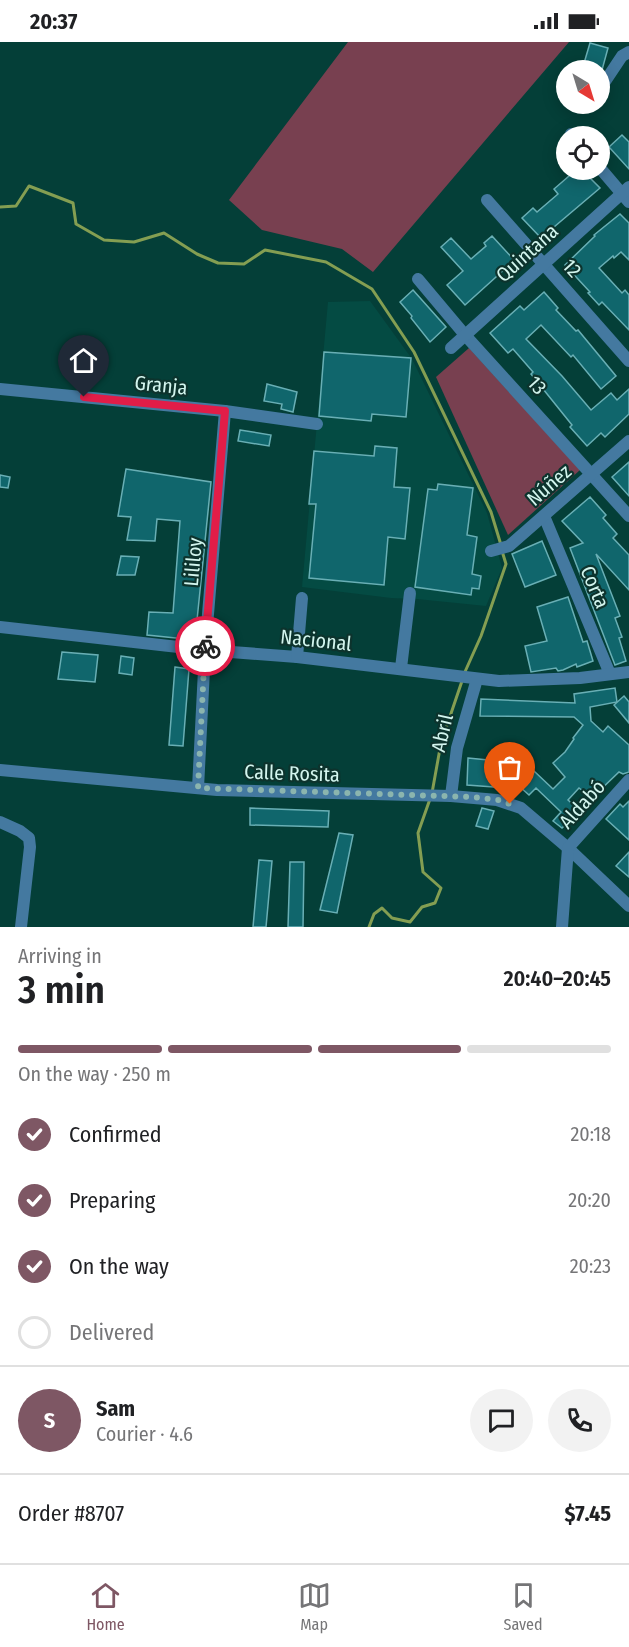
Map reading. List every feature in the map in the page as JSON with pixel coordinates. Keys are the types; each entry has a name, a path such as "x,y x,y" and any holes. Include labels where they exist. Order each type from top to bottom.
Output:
{"street":[{"path":"610,74 622,56 629,52"},
{"path":"610,178 627,194"},
{"name":"Quintana","path":"451,348 543,265 627,194"},
{"name":"12","path":"487,200 629,361"},
{"name":"13","path":"418,279 465,335 629,516"},
{"name":"Granja","path":"0,389 225,411 317,424"},
{"name":"Lililoy","path":"198,788 205,650 225,411"},
{"name":"Núñez","path":"491,551 509,546 629,441"},
{"name":"Corta","path":"544,516 610,674"},
{"path":"401,668 410,593"},
{"path":"297,657 302,598"},
{"name":"Nacional","path":"0,627 205,650 401,668 499,681 580,678 629,672"},
{"name":"Abril","path":"445,796 473,679"},
{"name":"Calle Rosita","path":"0,770 198,788 445,796 498,800 522,808 629,906"},
{"name":"Aldabó","path":"562,927 568,848 629,780"},
{"path":"0,822 29,838 30,848 21,927"}],"shaded area":[{"path":"348,42 569,42 373,272 342,249 262,230 229,200"},
{"path":"370,301 412,359 487,513 502,568 486,606 391,598 302,587 328,302"},
{"path":"469,348 580,470 508,535 436,377"}],"building":[{"path":"590,43 608,48 605,60 585,60"},
{"path":"622,135 629,142 629,169 610,148"},
{"path":"564,180 592,180 600,188 541,238 522,218 533,208 537,212 558,194 554,189"},
{"path":"620,214 629,223 629,260 621,252 599,268 622,293 625,290 629,295 629,330 602,302 599,305 565,265 594,235"},
{"path":"492,236 516,262 508,270 506,268 465,305 447,285 463,271 441,247 451,238 471,259 486,246 484,243"},
{"path":"413,290 446,327 430,342 400,302"},
{"path":"544,292 558,308 556,310 576,331 578,330 616,376 601,389 573,355 571,357 541,325 526,339 591,410 611,393 617,400 629,389 629,414 605,437 601,433 587,446 531,374 533,372 513,349 508,353 490,333 520,306 524,310"},
{"path":"324,352 411,358 406,417 372,414 371,421 319,416"},
{"path":"267,384 297,392 293,412 281,409 282,404 264,401"},
{"path":"240,430 271,435 269,446 238,441"},
{"path":"375,446 397,448 394,487 410,488 405,539 388,537 384,585 309,578 316,504 309,504 314,451 374,456"},
{"path":"629,462 629,496 612,477"},
{"path":"126,469 211,482 195,640 147,635 149,612 173,613 180,521 157,519 155,541 127,540 131,517 118,516"},
{"path":"0,475 10,477 8,488 0,487"},
{"path":"438,484 473,488 467,535 477,537 472,574 481,576 479,589 472,588 471,595 415,587 428,489 437,490"},
{"path":"590,497 606,515 603,518 617,534 613,538 629,555 629,590 596,554 620,616 615,618 622,637 619,638 626,661 615,665 570,548 583,543 562,521"},
{"path":"542,541 556,575 525,587 512,554"},
{"path":"121,556 139,557 135,575 117,575"},
{"path":"568,597 583,642 587,641 593,661 558,671 556,668 531,672 525,646 547,641 537,607"},
{"path":"62,652 98,655 95,682 58,679"},
{"path":"121,656 134,658 132,675 119,673"},
{"path":"175,667 189,669 183,746 169,745"},
{"path":"615,688 617,702 590,707 591,721 603,732 608,726 629,745 629,772 623,774 619,772 597,793 593,790 588,795 579,788 568,800 580,811 562,828 553,821 561,812 536,788 529,795 519,786 534,771 553,789 565,777 553,763 565,752 583,725 574,717 480,716 481,699 575,703 574,694"},
{"path":"624,696 629,702 629,723 614,705"},
{"path":"468,758 508,762 507,788 467,785"},
{"path":"629,801 629,840 606,819 620,804 623,807"},
{"path":"250,808 329,811 328,827 250,825"},
{"path":"482,808 494,811 488,829 476,826"},
{"path":"339,833 353,835 337,913 320,910"},
{"path":"629,852 629,877 616,866"},
{"path":"259,860 272,861 266,927 253,927"},
{"path":"290,862 304,862 303,927 288,927"}],"waterway":[{"path":"0,207 16,206 29,186 73,203 76,224 104,240 134,242 164,233 197,254 218,263 244,264 265,250 326,262 372,289 414,352 491,512 501,545"},
{"path":"464,674 481,636 506,564 502,551"},
{"path":"432,793 441,743 462,681"},
{"path":"369,927 374,914 382,908 392,918 410,922 422,907 435,903 441,888 423,872 418,833 430,799"}],"way so far":[{"path":"205,646 198,788 472,797 510,804"}],"route":[{"path":"84,397 225,411 205,646"}]}
